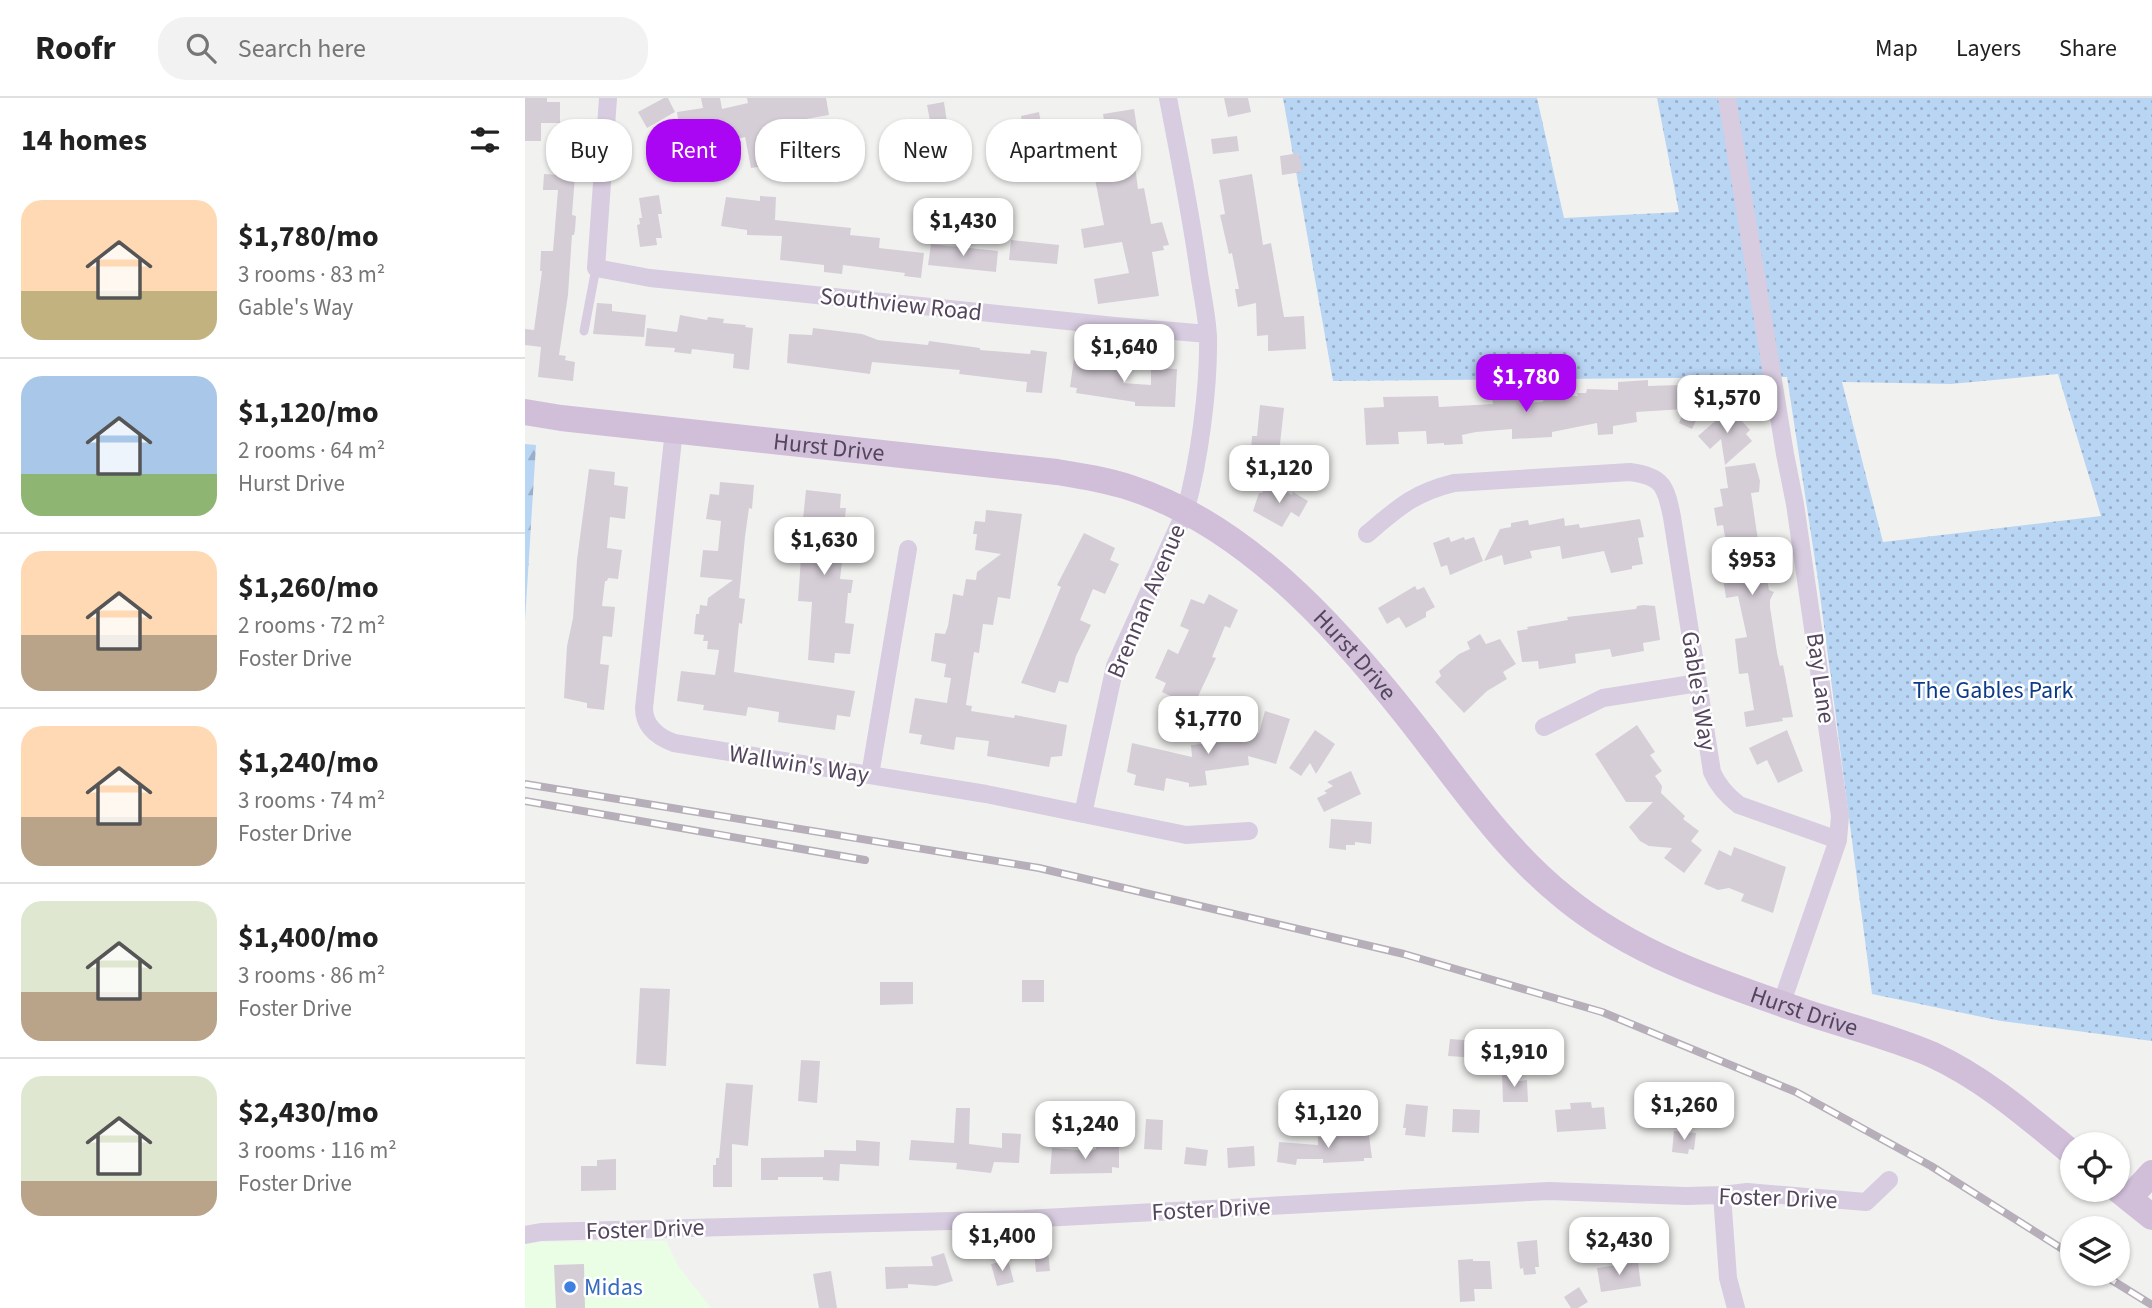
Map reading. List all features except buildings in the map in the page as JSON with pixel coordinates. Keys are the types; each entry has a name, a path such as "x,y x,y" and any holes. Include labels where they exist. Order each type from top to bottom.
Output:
{"street":[{"path":"596,268 608,98"},
{"name":"Brennan Avenue","path":"1083,814 1115,666 1185,512 1200,432 1208,334 1190,209 1167,98"},
{"name":"Bay Lane","path":"1727,98 1795,504 1840,816 1838,840 1782,1002"},
{"name":"Southview Road","path":"596,268 678,281 1208,334"},
{"name":"Hurst Drive","path":"525,412 1057,472 1132,488 1185,512 1247,552 1331,627 1375,677 1502,835 1565,898 1605,927 1695,973 1815,1015 1876,1033 1936,1057 2001,1095 2060,1143"},
{"name":"Wallwin's Way","path":"674,430 644,708 644,718 648,725 663,739 674,744 986,794 1186,835 1249,831"},
{"name":"Gable's Way","path":"1367,534 1409,499 1428,489 1454,483 1630,472 1647,474 1662,483 1668,495 1712,772 1726,795 1739,805 1838,840"},
{"path":"870,775 908,549"},
{"path":"1544,727 1603,698 1698,683"},
{"path":"2130,1189 2152,1173"},
{"name":"Foster Drive","path":"525,1235 1024,1219 1549,1191 1722,1195 1747,1192 1866,1202 1889,1180"},
{"path":"1722,1195 1728,1278 1736,1308"},
{"path":"2130,1200 2152,1217"}],"lane":[{"path":"584,331 596,268"}],"shaded area":[{"path":"666,1241 678,1266 711,1308 525,1308 525,1244"}],"green space":[{"name":"The Gables Park","path":"1283,98 1537,98 1564,218 1679,212 1657,98 2152,98 2152,1041 2001,1021 1872,994 1818,580 1787,377 1333,381","holes":["2058,374 2101,516 1883,542 1842,382 1951,384"]},
{"path":"525,444 536,445 525,621"}],"railway":[{"path":"525,784 1039,868 1404,954 1602,1012 1796,1092 1931,1166 2060,1247"},
{"path":"525,801 865,860"},
{"path":"2121,1286 2152,1305"}],"place":[{"name":"Midas","path":"570,1287"}]}
